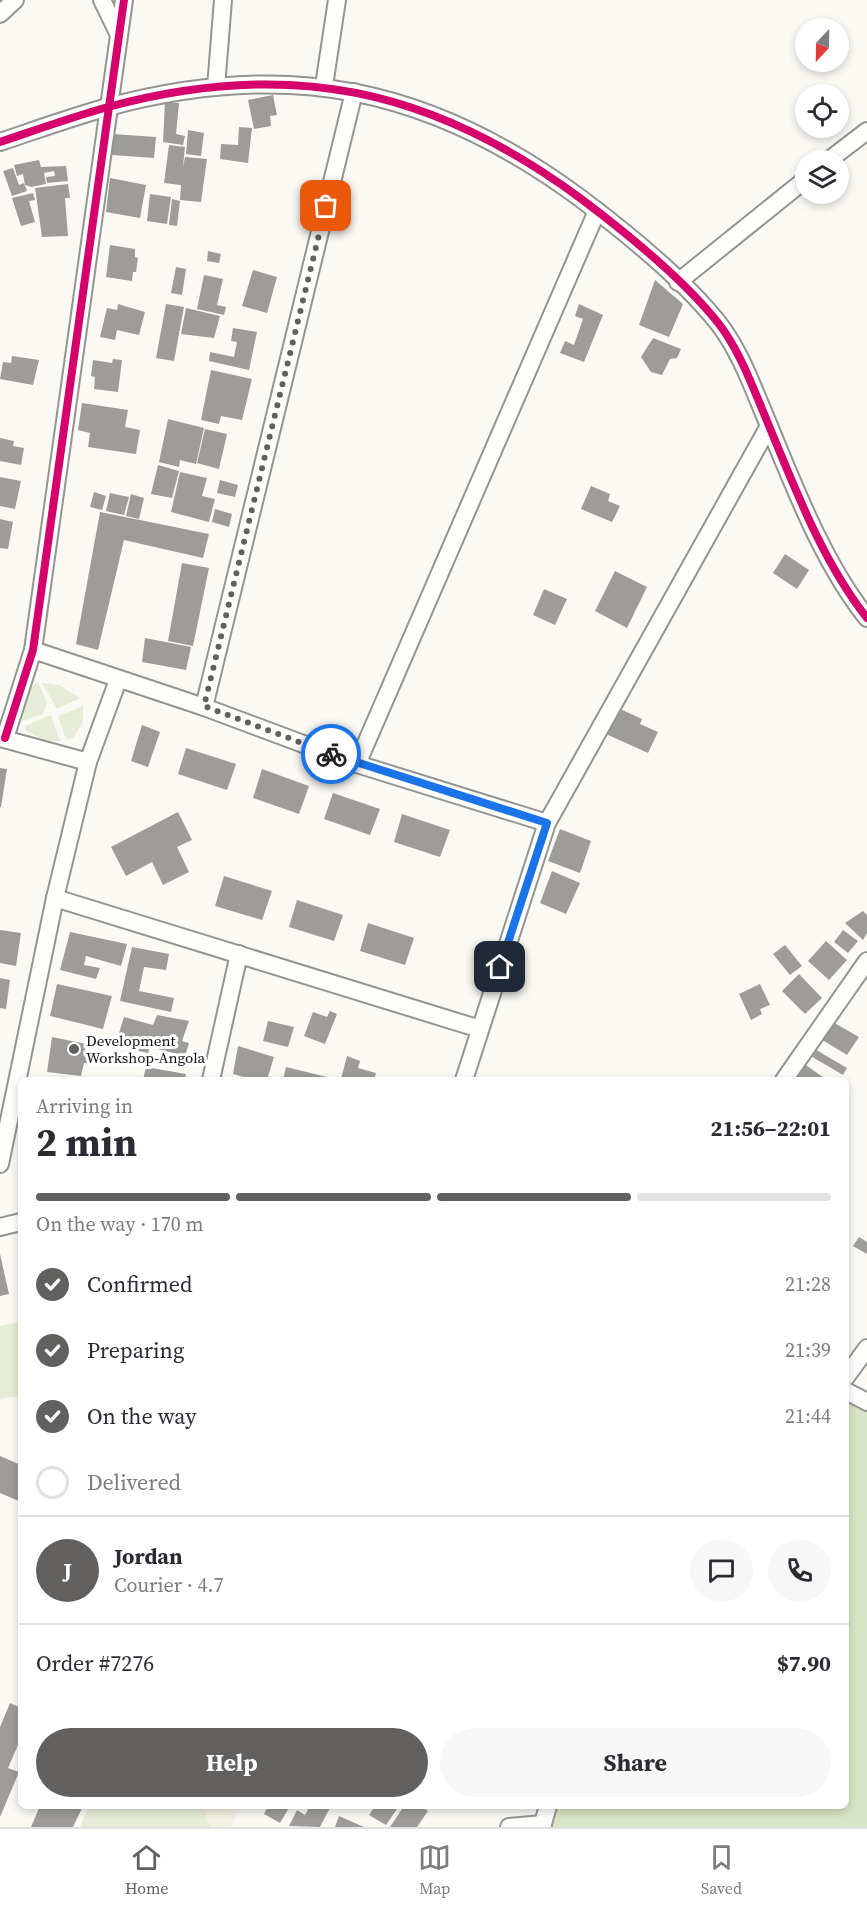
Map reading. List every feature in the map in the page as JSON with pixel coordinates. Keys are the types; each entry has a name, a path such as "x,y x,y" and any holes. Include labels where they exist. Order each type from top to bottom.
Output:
{"street":[{"path":"0,14 15,0"},
{"path":"102,0 119,36"},
{"path":"88,762 2,738 33,650 124,0"},
{"path":"216,87 223,0"},
{"path":"324,86 337,0"},
{"path":"0,142 108,107 216,87 287,84 324,86 418,108 478,135 539,168 597,211 678,282 719,325 743,365 847,593 867,618"},
{"path":"204,706 354,92"},
{"path":"842,150 867,131"},
{"path":"678,282 795,188"},
{"path":"357,764 597,211"},
{"path":"465,1077 547,823 769,426"},
{"path":"33,650 118,680 204,706 357,764 547,823"},
{"path":"18,1077 56,898 88,762 118,680"},
{"path":"56,898 480,1029"},
{"path":"212,1077 238,954"},
{"path":"786,1077 867,961"},
{"path":"0,1164 18,1078"},
{"path":"0,1227 18,1223"},
{"path":"849,1373 867,1348"},
{"path":"849,1393 867,1402"},
{"path":"508,1827 542,1825 547,1809"}],"shaded area":[{"path":"203,1809 238,1809 231,1827 211,1827"}],"green space":[{"path":"38,682 47,703 43,714 22,721 24,699"},
{"path":"42,683 59,685 80,698 57,709"},
{"path":"83,706 83,722 73,738 66,739 58,716"},
{"path":"51,715 60,741 46,741 26,731 25,726"},
{"path":"18,1323 18,1396 0,1399 0,1326"},
{"path":"854,1395 867,1402 867,1827 550,1827 555,1809 849,1809 849,1402"},
{"path":"88,1809 203,1809 211,1827 80,1827"}],"building":[{"path":"273,95 277,115 270,116 271,126 254,129 248,100"},
{"path":"165,102 179,103 176,134 185,136 183,145 163,142"},
{"path":"239,127 252,128 248,163 220,159 221,144 238,145"},
{"path":"188,130 204,133 201,156 186,154"},
{"path":"113,134 156,137 154,158 112,155"},
{"path":"169,145 185,147 183,167 185,157 207,159 201,202 180,200 181,185 164,183"},
{"path":"39,160 41,167 66,166 68,181 47,183 46,177 55,176 54,171 44,173 46,184 31,187 25,185 23,174 17,176 14,165"},
{"path":"13,168 19,185 24,183 27,191 12,196 3,171"},
{"path":"110,178 146,185 140,218 106,212"},
{"path":"68,184 70,198 65,198 68,236 42,237 35,188"},
{"path":"33,193 35,200 29,201 35,222 21,226 12,198"},
{"path":"150,194 171,197 167,224 147,221"},
{"path":"172,199 180,201 177,226 169,225"},
{"path":"110,245 135,249 135,257 138,258 132,281 106,277"},
{"path":"208,251 221,254 219,263 207,261"},
{"path":"176,267 186,269 182,295 171,293"},
{"path":"253,270 277,277 267,313 242,306"},
{"path":"204,275 223,279 217,305 226,307 224,315 197,309"},
{"path":"655,280 683,304 669,337 639,325"},
{"path":"118,304 145,312 139,335 117,330 115,340 100,337 107,308 117,310"},
{"path":"166,304 184,307 174,361 156,358"},
{"path":"579,304 603,315 584,362 560,353 565,341 574,345 583,319 575,316"},
{"path":"186,308 220,316 214,338 181,334"},
{"path":"233,328 257,332 249,370 209,361 210,352 234,357 237,342 231,341"},
{"path":"653,338 681,349 677,358 670,359 662,375 651,372 641,357"},
{"path":"12,356 39,360 33,385 0,379 3,362 11,363"},
{"path":"113,359 122,360 118,392 94,389 95,377 91,376 93,360 112,363"},
{"path":"211,370 252,379 242,420 221,416 219,424 201,420"},
{"path":"82,403 128,410 125,427 140,430 136,454 88,447 90,433 78,430"},
{"path":"168,419 204,428 196,464 180,460 179,467 159,462"},
{"path":"205,429 227,434 219,469 197,463"},
{"path":"0,438 14,441 13,446 24,448 21,465 0,461"},
{"path":"158,465 179,471 172,498 151,494"},
{"path":"180,472 207,478 202,496 215,499 209,522 171,512"},
{"path":"0,477 21,481 15,509 0,506"},
{"path":"220,480 238,485 235,497 217,493"},
{"path":"591,486 610,494 608,501 620,506 612,522 581,509"},
{"path":"94,492 106,496 102,510 90,507"},
{"path":"110,493 129,497 124,515 106,511"},
{"path":"131,494 144,498 139,519 126,516"},
{"path":"215,509 232,514 229,527 212,522"},
{"path":"100,512 209,534 203,558 124,540 98,650 76,644"},
{"path":"0,519 13,522 8,549 0,548"},
{"path":"785,554 809,570 797,589 773,573"},
{"path":"182,563 209,568 193,646 168,641"},
{"path":"615,571 647,587 627,628 595,611"},
{"path":"544,589 567,599 555,625 533,615"},
{"path":"145,638 191,647 186,670 142,662"},
{"path":"618,708 642,719 640,724 658,732 648,753 606,734"},
{"path":"142,725 160,732 148,767 131,761"},
{"path":"186,748 236,764 227,790 178,774"},
{"path":"0,768 7,769 1,807 0,807"},
{"path":"262,769 309,786 299,814 253,798"},
{"path":"333,793 380,809 370,835 324,819"},
{"path":"178,812 192,840 177,847 189,872 163,885 152,862 126,876 111,847"},
{"path":"402,814 450,830 440,857 394,842"},
{"path":"560,829 591,841 580,873 548,861"},
{"path":"552,871 580,883 566,914 540,903"},
{"path":"224,876 272,891 262,920 215,906"},
{"path":"297,900 343,915 334,941 289,927"},
{"path":"863,911 867,915 867,933 863,940 845,923"},
{"path":"368,923 414,938 405,965 360,951"},
{"path":"0,930 21,933 16,966 0,963"},
{"path":"843,930 858,941 848,953 834,942"},
{"path":"70,932 127,944 121,966 86,956 84,965 100,968 96,979 60,970"},
{"path":"826,941 847,960 829,980 808,961"},
{"path":"785,945 802,966 790,975 773,954"},
{"path":"132,947 169,954 166,970 144,967 139,991 174,998 171,1012 120,1001"},
{"path":"799,974 822,998 805,1014 782,991"},
{"path":"0,978 10,980 6,1009 0,1008"},
{"path":"57,984 112,996 103,1029 50,1016"},
{"path":"760,984 770,1005 760,1009 762,1014 751,1020 739,994"},
{"path":"330,1011 337,1014 325,1044 304,1036 313,1012 327,1017"},
{"path":"157,1015 189,1021 182,1041 189,1043 185,1056 150,1047 148,1053 115,1046 124,1017 153,1025"},
{"path":"268,1021 294,1027 288,1047 263,1041"},
{"path":"831,1021 859,1037 847,1055 819,1038"},
{"path":"52,1037 86,1044 85,1051 95,1053 94,1064 84,1063 81,1076 47,1072"},
{"path":"238,1046 274,1057 268,1077 244,1077 233,1074"},
{"path":"813,1048 847,1068 843,1075 809,1055"},
{"path":"347,1056 360,1061 358,1068 376,1073 375,1077 342,1077"},
{"path":"803,1063 823,1077 793,1077"},
{"path":"146,1067 186,1074 186,1077 144,1077"},
{"path":"286,1067 327,1077 284,1077"},
{"path":"859,1237 867,1242 867,1254 853,1246"},
{"path":"0,1254 9,1294 0,1296"},
{"path":"0,1456 18,1464 18,1501 0,1493"},
{"path":"10,1703 18,1707 18,1745 8,1768 18,1772 18,1774 0,1817 0,1727"},
{"path":"39,1809 82,1809 73,1827 31,1827"},
{"path":"266,1809 288,1809 280,1823 264,1814"},
{"path":"308,1809 329,1809 320,1827 289,1826 297,1810 305,1815"},
{"path":"373,1809 397,1809 386,1825 369,1815"},
{"path":"402,1809 428,1811 417,1827 390,1827"},
{"path":"339,1816 364,1827 335,1827"}],"cycle path":[{"path":"5,738 33,650 124,0"},
{"path":"0,142 108,107 174,92 237,85 298,85 356,93 413,108 469,130 524,160 580,198 634,241 672,274 719,324 746,371 823,549 867,618"}],"way so far":[{"path":"326,206 204,706 331,754"}],"place":[{"name":"Development Workshop-Angola","path":"74,1049"}],"route":[{"path":"331,754 547,823 500,967"}]}
